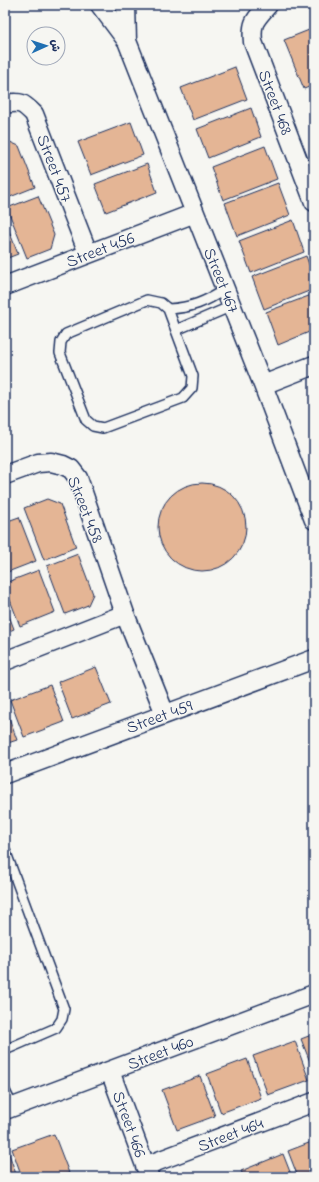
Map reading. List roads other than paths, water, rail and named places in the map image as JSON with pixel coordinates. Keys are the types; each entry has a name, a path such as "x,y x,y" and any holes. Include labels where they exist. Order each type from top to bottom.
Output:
{"street":[{"name":"Street 467","path":"100,5 127,41 263,385 314,520"},
{"name":"Street 467","path":"126,5 127,41"},
{"name":"Street 468","path":"268,5 256,18 252,30 253,42 309,176 314,202"},
{"name":"Street 457","path":"5,104 17,102 26,106 34,114 88,254"},
{"name":"Street 456","path":"5,286 195,213"},
{"path":"263,385 314,365"},
{"name":"Street 458","path":"5,474 38,463 51,462 71,469 78,478 125,614 165,714"},
{"path":"5,661 125,614"},
{"name":"Street 459","path":"5,774 314,659"},
{"name":"Street 460","path":"8,1103 110,1071 314,994"},
{"name":"Street 466","path":"110,1071 147,1172"},
{"name":"Street 464","path":"147,1172 314,1102"}],"lane":[{"path":"168,309 180,309 203,303 225,289"},
{"path":"146,300 160,303 168,309 176,330 194,376 192,388 183,398 103,428 93,426 86,420 60,353 61,342 66,334 146,300"},
{"path":"176,330 232,306"},
{"path":"5,850 64,1009 62,1019 56,1028 5,1050"}]}
